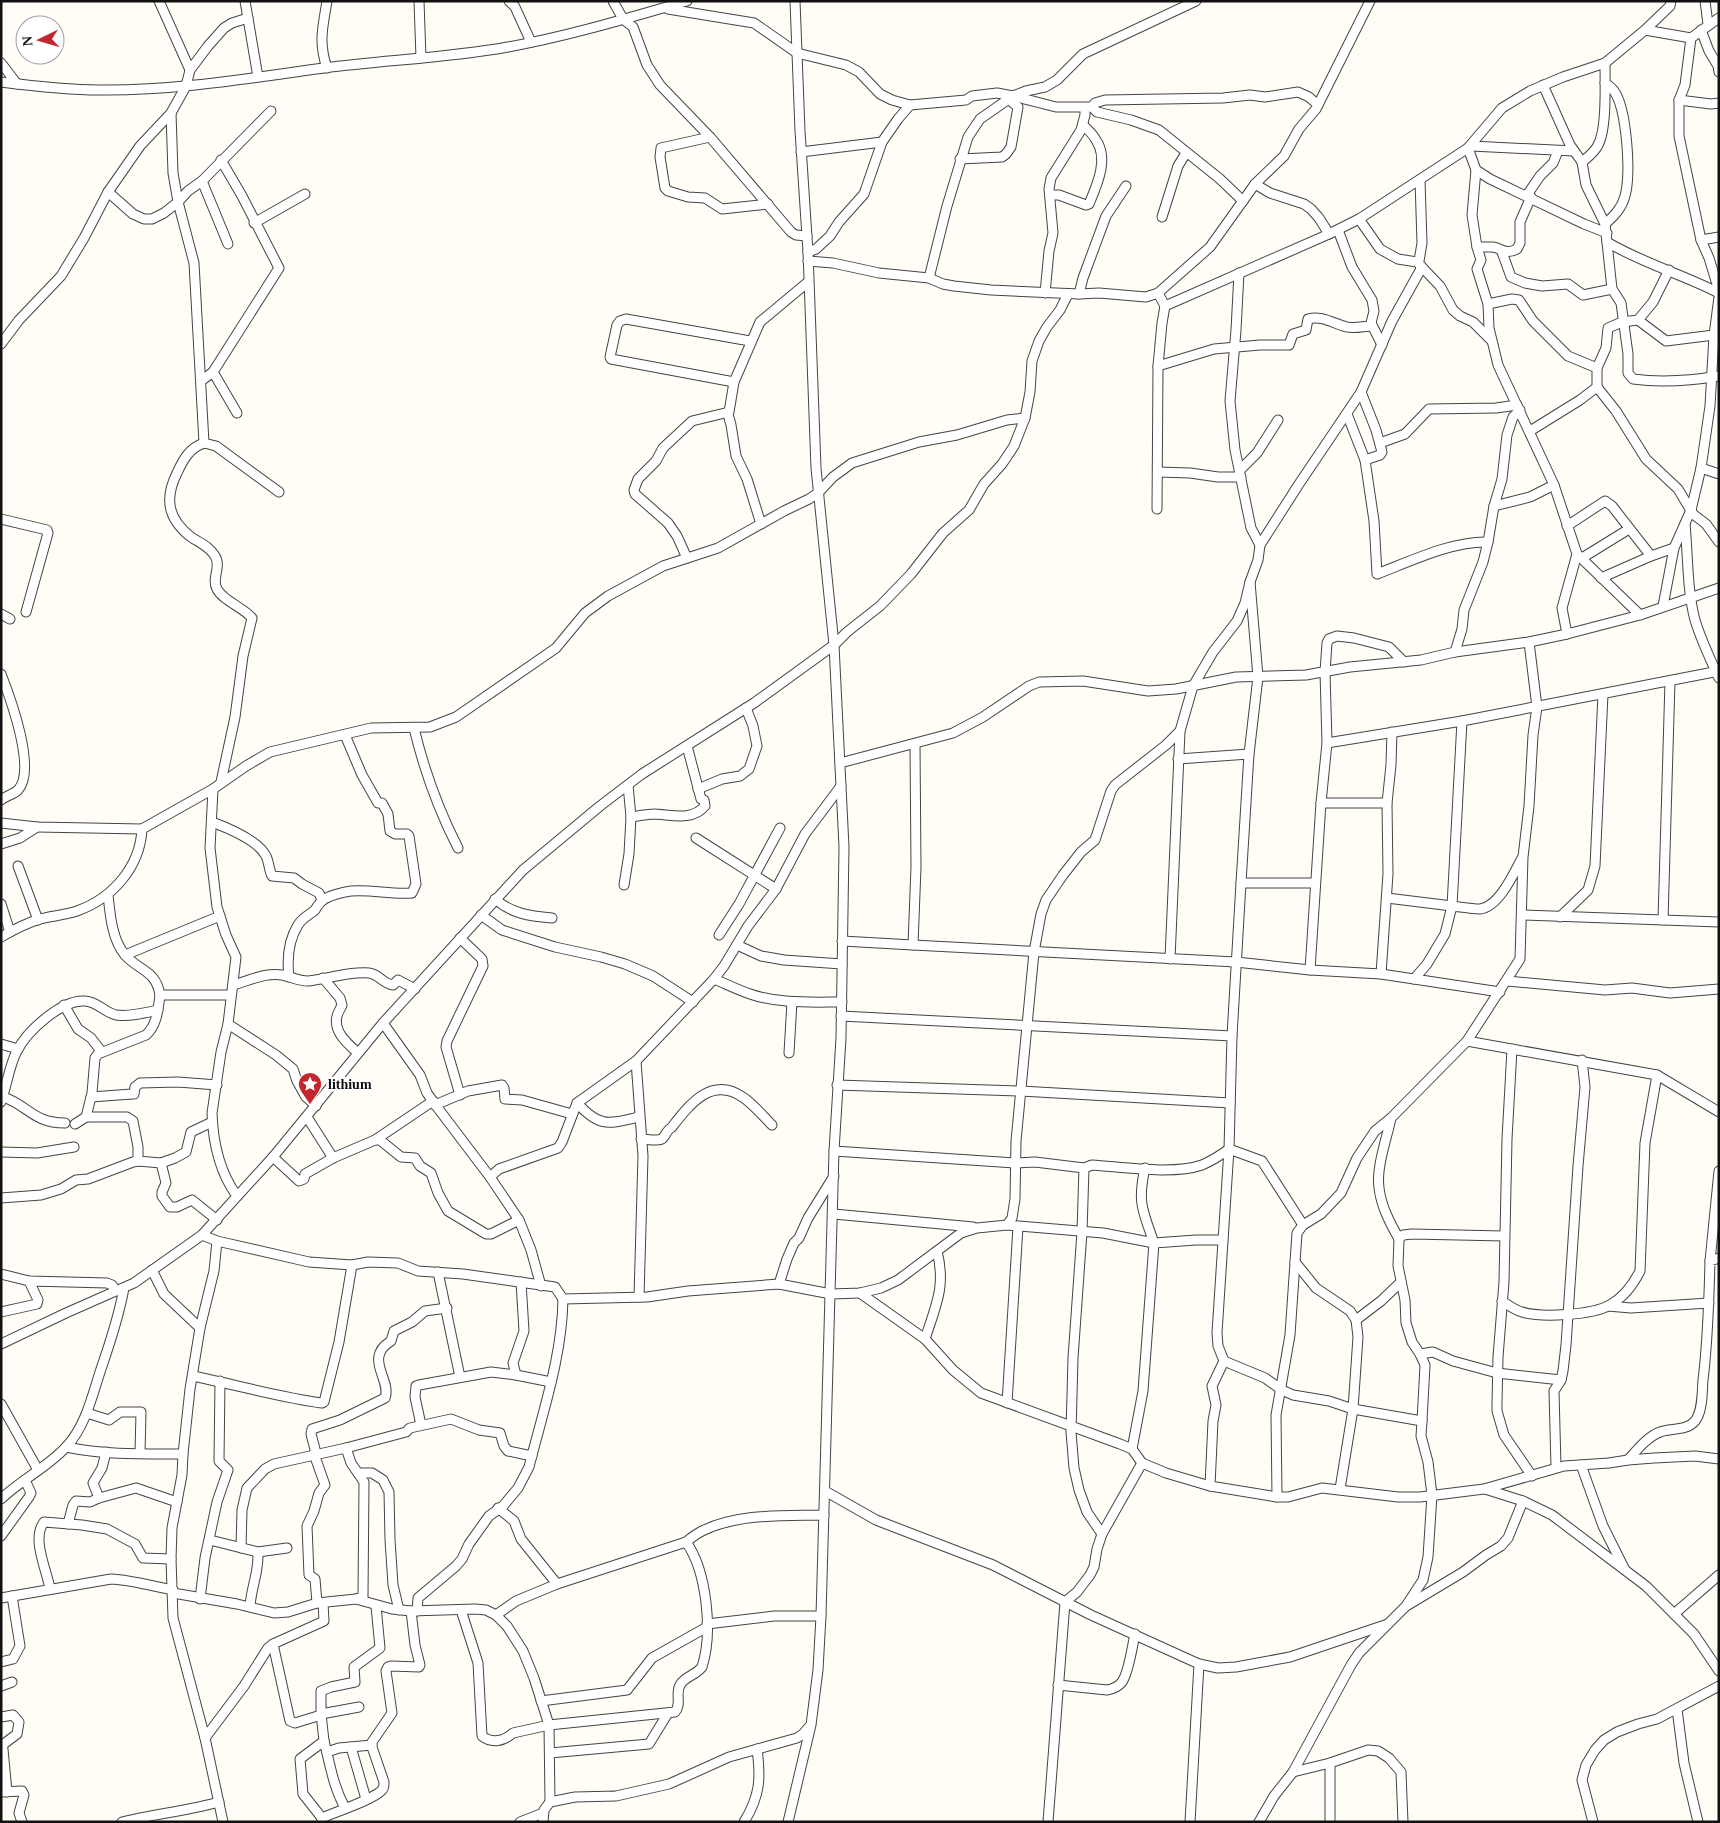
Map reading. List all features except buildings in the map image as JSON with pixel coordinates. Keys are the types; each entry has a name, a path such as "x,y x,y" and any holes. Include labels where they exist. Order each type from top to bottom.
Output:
{"street":[{"path":"159,1 190,70"},
{"path":"246,1 258,77"},
{"path":"327,1 321,37 323,58 327,68"},
{"path":"419,1 421,58"},
{"path":"509,1 515,7 531,42"},
{"path":"613,1 623,19 633,27 647,64 660,85 710,137 791,232 796,235 807,236"},
{"path":"1,82 99,90 186,86 327,68 477,52 531,42 687,1"},
{"path":"788,1822 811,1725 818,1670 834,1214 834,1151 842,1002 844,847 834,645 818,493 795,1"},
{"path":"929,278 960,159 968,137 980,119 1010,98 1026,90 1051,84 1083,54 1196,1"},
{"path":"808,256 879,273 929,278 954,286 1045,293 1099,293 1146,297 1158,293 1210,247 1255,184 1284,156 1300,129 1318,105 1370,1"},
{"path":"1165,306 1359,219 1470,147 1502,108 1515,99 1543,85 1605,63 1645,30 1670,6 1671,1"},
{"path":"1705,1 1705,27 1709,51 1718,66 1719,72"},
{"path":"663,8 749,21 797,53 846,65 859,72 886,98 910,105 966,100 972,96 997,93 1010,98 1056,107 1088,108 1153,126 1220,179 1244,201"},
{"path":"1,344 19,320 61,276 84,238 108,192 140,146 172,113 186,86 190,70 224,28 232,23 248,18"},
{"path":"1663,606 1674,548 1691,510 1714,406 1714,335 1719,294 1709,258 1701,240 1679,136 1679,100 1685,85 1691,38 1719,18"},
{"path":"1645,30 1691,38"},
{"path":"1,63 17,84"},
{"path":"1582,162 1598,146 1601,139 1605,100 1605,63"},
{"path":"1605,83 1614,91 1623,116 1627,168 1625,198 1606,233"},
{"path":"1543,85 1570,145 1582,162 1586,185 1606,233 1612,289 1621,304 1622,322 1628,354 1628,373 1633,379 1654,382 1685,382 1714,377"},
{"path":"1045,293 1049,251 1053,233 1050,195 1051,178 1083,124 1088,108 1095,103 1105,100 1223,98 1250,95 1265,97 1298,92 1309,97 1318,105"},
{"path":"960,159 1002,157 1009,152 1018,107 1010,98"},
{"path":"1679,100 1711,104 1719,103"},
{"path":"808,256 830,236 839,222 865,192 882,142 910,105"},
{"path":"108,192 133,214 144,219 152,219 178,202 188,191 202,181 271,111"},
{"path":"172,113 174,173 178,202 193,255 204,443"},
{"path":"1050,195 1059,195 1086,205 1089,204 1102,171 1100,148 1083,124"},
{"path":"710,137 661,148 660,158 665,188 668,191 688,197 704,198 722,209 768,204"},
{"path":"801,152 882,142"},
{"path":"1470,147 1574,151"},
{"path":"1470,147 1476,170 1472,205 1476,247 1481,260 1476,269 1488,304 1489,328 1498,365 1554,486 1579,556 1640,614"},
{"path":"1502,252 1517,249 1520,222 1529,196 1540,176 1554,163 1558,151"},
{"path":"1162,217 1178,166 1186,152"},
{"path":"201,381 213,372 279,268 221,160"},
{"path":"1476,170 1496,182 1606,233 1628,253 1719,294"},
{"path":"1170,959 1180,731 1193,686 1213,652 1237,621 1245,603 1258,560 1260,545 1361,392 1392,320 1420,265 1422,243 1420,180"},
{"path":"202,181 228,244"},
{"path":"1255,184 1270,193 1312,209 1329,234"},
{"path":"1080,294 1083,278 1106,216 1126,186"},
{"path":"254,223 306,194"},
{"path":"1359,219 1380,249 1398,259 1420,265 1440,286 1453,310 1460,316 1473,322 1493,342"},
{"path":"1338,230 1352,267 1372,300 1374,311 1371,319 1372,326 1382,345"},
{"path":"1701,240 1719,237"},
{"path":"1476,247 1496,248 1502,252 1511,277 1524,283 1542,286 1568,284 1583,294 1612,289"},
{"path":"1669,270 1653,302 1638,320 1622,322 1608,328 1606,348 1597,368 1597,387 1616,411 1646,459 1678,489 1694,514 1710,528 1719,542"},
{"path":"1239,273 1230,401 1233,436 1251,528 1260,545"},
{"path":"761,524 747,479 736,456 728,414 734,382 750,341 762,320 808,282"},
{"path":"1157,509 1158,366 1165,306 1158,293"},
{"path":"1,1344 134,1283 202,1235 273,1157 383,1023 495,899 538,858 642,774 746,708 834,645 847,632 880,606 911,574 943,533 969,510 984,484 1002,464 1014,446 1025,418 1030,392 1032,361 1038,341 1060,310 1068,294"},
{"path":"1488,304 1512,299 1519,300 1533,321 1568,356 1597,368"},
{"path":"734,382 612,359 610,357 617,325 620,321 626,319 750,341"},
{"path":"1158,366 1203,351 1235,347 1289,345 1293,334 1306,330 1308,319 1334,321 1346,327 1372,326"},
{"path":"1638,320 1666,341 1714,335"},
{"path":"213,372 236,413"},
{"path":"1530,431 1580,400 1597,387"},
{"path":"1361,392 1380,442 1381,454 1365,460"},
{"path":"1380,442 1405,434 1430,409 1518,408"},
{"path":"1454,652 1462,629 1464,610 1483,562 1494,506 1502,479 1507,434 1518,408"},
{"path":"687,558 673,529 662,516 635,494 635,486 638,479 656,460 663,448 692,421 728,414"},
{"path":"1347,414 1365,460 1374,521 1377,574 1458,545 1488,542"},
{"path":"1,823 37,827 86,826 142,829 213,789 270,752 374,728 430,727 456,717 556,648 585,614 602,600 663,566 718,548 792,506 809,499 852,463 915,443 957,435 1007,420 1025,418"},
{"path":"1158,472 1190,473 1218,478 1240,474 1257,453 1278,420"},
{"path":"222,782 235,717 243,656 252,618 224,597 216,588 219,566 216,557 208,547 192,537 176,523 171,513 169,496 173,481 185,457 195,446 204,443 216,446 279,492"},
{"path":"1701,468 1719,474"},
{"path":"1494,506 1530,497 1554,486"},
{"path":"1567,526 1602,501 1605,501 1612,506 1651,556"},
{"path":"1,520 47,530 48,533 26,612"},
{"path":"1327,743 1462,721 1670,681 1718,674 1695,620 1691,599 1685,522"},
{"path":"1567,634 1562,608 1579,556 1629,529"},
{"path":"1601,578 1674,548"},
{"path":"1250,582 1258,676 1249,754 1236,962 1229,1149 1217,1332 1218,1346 1224,1361 1265,1378 1282,1390 1353,1409 1422,1421"},
{"path":"840,763 953,733 983,717 1029,686 1039,682 1083,681 1148,691 1176,689 1236,677 1306,675 1350,667 1404,662 1567,634 1691,599 1719,588"},
{"path":"1,614 10,618"},
{"path":"1310,970 1315,883 1327,743 1325,672 1328,643 1329,640 1337,636 1354,638 1389,647 1404,662"},
{"path":"1277,1497 1276,1415 1282,1390 1290,1335 1297,1233 1302,1225 1321,1214 1341,1193 1357,1158 1375,1131 1391,1118 1467,1041 1520,959 1523,857 1529,806 1530,767 1536,707 1529,642"},
{"path":"1,674 22,736 24,771 23,780 18,790 1,800"},
{"path":"1663,920 1670,681"},
{"path":"1560,917 1588,890 1595,866 1603,694"},
{"path":"698,789 722,779 740,776 749,769 757,746 753,726 746,708"},
{"path":"1414,979 1427,964 1445,934 1452,906 1462,721"},
{"path":"414,728 424,768 440,812 458,848"},
{"path":"1007,1225 1012,1218 1015,1199 1015,1164 1027,1025 1034,952 1041,914 1046,900 1081,852 1095,840 1111,791 1180,731"},
{"path":"1381,974 1387,898 1387,804 1392,732"},
{"path":"289,977 288,951 297,926 322,900 350,891 412,893 415,889 416,884 409,836 407,834 394,834 390,832 387,812 382,804 378,802 365,780 345,735"},
{"path":"913,945 916,867 915,744"},
{"path":"631,817 653,814 692,815 701,811 705,806 698,789 687,746"},
{"path":"1178,759 1249,754"},
{"path":"624,885 631,817 628,785"},
{"path":"490,1177 499,1169 558,1148 577,1103 636,1062 714,979 748,926 776,889 805,834 841,786"},
{"path":"213,789 210,848 217,907 236,957 228,1024 221,1052 212,1122 215,1144 221,1164 228,1184 237,1196"},
{"path":"1321,803 1387,804"},
{"path":"212,822 238,832 261,848 272,876 294,878 319,892 322,900"},
{"path":"1,844 20,838 37,827"},
{"path":"719,935 780,828"},
{"path":"1,937 38,920 78,911 108,895 134,863 142,841 142,829"},
{"path":"696,838 776,889"},
{"path":"1387,898 1480,908 1490,905 1504,889 1523,857"},
{"path":"18,866 38,920"},
{"path":"1241,883 1315,883"},
{"path":"86,1117 91,1097 95,1058 101,1051 146,1035 156,1021 160,995 153,976 125,955 113,928 108,895"},
{"path":"495,899 503,906 515,912 528,916 552,918"},
{"path":"1,904 10,932"},
{"path":"480,915 502,930 555,947 625,964 653,976 692,1002"},
{"path":"1522,915 1719,922"},
{"path":"125,955 220,916"},
{"path":"460,938 482,959 483,966 446,1041 446,1047 460,1095"},
{"path":"842,942 1236,962 1310,970 1381,974 1500,992"},
{"path":"737,945 760,956 784,960 842,964"},
{"path":"233,985 273,974 300,981 370,973 388,984 393,985 398,980 415,989"},
{"path":"324,978 340,998 342,1005 337,1016 340,1035 358,1053"},
{"path":"714,979 750,994 792,1002 842,1002"},
{"path":"1507,981 1605,990 1632,988 1670,993 1719,989"},
{"path":"160,995 231,995"},
{"path":"138,1160 138,1147 133,1121 127,1117 86,1117 70,1124 55,1123 43,1120 10,1099 2,1099 12,1062 18,1049 41,1022 64,1005 82,1000 94,1002 104,1010 116,1015 130,1015 158,1010"},
{"path":"789,1053 792,1002"},
{"path":"64,1005 78,1029 91,1038 101,1051"},
{"path":"841,1016 1232,1036"},
{"path":"383,1023 420,1074 434,1103 490,1177 519,1220 529,1243 541,1286"},
{"path":"228,1024 276,1054 293,1069 297,1081 306,1096 316,1106"},
{"path":"1467,1041 1657,1074 1719,1112"},
{"path":"1,1044 18,1049"},
{"path":"1512,1048 1502,1301 1497,1373 1497,1411 1504,1435 1532,1476"},
{"path":"1556,1467 1554,1391 1561,1380 1563,1371 1568,1315 1585,1087 1582,1060"},
{"path":"636,1062 643,1156 639,1297"},
{"path":"1608,1306 1631,1288 1640,1271 1645,1144 1657,1074"},
{"path":"91,1097 134,1094 135,1086 140,1083 217,1084"},
{"path":"273,1157 299,1181 304,1179 305,1174 333,1158 375,1140 434,1103 482,1088 503,1085 505,1099 526,1101 572,1114"},
{"path":"837,1085 1021,1091 1230,1103"},
{"path":"641,1139 660,1140 697,1099 707,1092 716,1091 726,1091 742,1096 772,1125"},
{"path":"577,1103 587,1114 597,1120 610,1123 639,1116"},
{"path":"307,1117 333,1158"},
{"path":"1391,1118 1378,1174 1378,1188 1386,1215 1399,1239"},
{"path":"1,1198 27,1197 61,1189 76,1180 88,1179 138,1160 161,1163 175,1158 186,1152 190,1132 212,1122"},
{"path":"375,1140 380,1140 401,1157 416,1158 422,1167 431,1173 438,1193 448,1211 486,1234 492,1234 519,1220"},
{"path":"1,1152 38,1153 74,1148"},
{"path":"834,1151 1015,1164 1035,1162 1084,1168 1092,1165 1186,1168 1202,1164 1229,1149 1262,1161 1302,1225"},
{"path":"161,1163 166,1183 162,1196 170,1207 177,1207 192,1200 217,1220"},
{"path":"1084,1168 1082,1232 1073,1348 1072,1426 1074,1468 1087,1512 1102,1534"},
{"path":"1132,1449 1143,1391 1154,1243 1141,1204 1140,1188 1145,1168"},
{"path":"1628,1460 1649,1439 1659,1432 1689,1426 1696,1420 1699,1412 1715,1260 1719,1171"},
{"path":"779,1284 794,1243 799,1238 808,1218 834,1176"},
{"path":"834,1214 977,1228 1007,1225 1121,1236 1154,1243 1223,1240"},
{"path":"1007,1403 1018,1227"},
{"path":"564,1299 639,1297 779,1284 831,1294 860,1293 881,1288 898,1280 961,1233 977,1228"},
{"path":"1259,1822 1274,1796 1293,1772 1351,1664 1359,1653 1406,1606 1423,1580 1428,1557 1432,1495 1428,1462 1421,1436 1425,1365 1412,1342 1406,1323 1405,1300 1398,1266 1399,1239 1402,1234 1504,1236"},
{"path":"202,1235 217,1241 309,1262 352,1265 368,1262 398,1263 418,1271 555,1287 564,1299 560,1346 529,1467 518,1488 503,1506 489,1516 468,1544 462,1559 418,1598 414,1611 415,1645 419,1667 391,1666 386,1671 392,1715 374,1739 372,1745 384,1787 366,1799 322,1820 303,1794 300,1759 324,1741"},
{"path":"217,1241 214,1271 200,1328 193,1376 182,1475 172,1528 171,1559 173,1618 205,1738 223,1822"},
{"path":"925,1338 940,1292 941,1267 937,1251"},
{"path":"1295,1262 1316,1288 1350,1312 1356,1320 1358,1337 1353,1409 1340,1489"},
{"path":"193,1376 238,1387 324,1402 339,1342 352,1265"},
{"path":"152,1270 164,1294 200,1328"},
{"path":"438,1272 460,1377"},
{"path":"1,1274 29,1281 107,1283 120,1290"},
{"path":"1,1312 37,1304 38,1300 29,1281"},
{"path":"516,1375 513,1363 524,1331 521,1282"},
{"path":"1356,1320 1402,1282"},
{"path":"1,1499 66,1447 78,1431 87,1413 118,1314 120,1290"},
{"path":"860,1293 925,1338 953,1370 977,1391 1132,1449 1142,1463 1166,1473 1210,1486 1277,1497 1288,1497 1322,1488 1398,1497 1420,1497 1484,1489 1532,1476 1556,1467 1695,1456 1719,1459"},
{"path":"1502,1301 1520,1312 1568,1315 1608,1306 1631,1308 1709,1303"},
{"path":"205,1738 244,1686 263,1654 273,1644 324,1621 315,1579 309,1575 307,1526 311,1520 319,1493 325,1485 315,1454 311,1434 312,1429 340,1420 384,1398 386,1393 378,1366 385,1344 391,1341 394,1331 412,1322 424,1310 446,1308"},
{"path":"1420,1354 1434,1352 1453,1361 1497,1373 1561,1380"},
{"path":"1210,1486 1213,1421 1216,1405 1212,1386 1224,1361"},
{"path":"421,1425 414,1397 416,1386 491,1372 551,1382"},
{"path":"200,1599 205,1558 217,1502 228,1470 219,1461 220,1382"},
{"path":"1,1404 38,1470"},
{"path":"87,1413 109,1420 120,1412 141,1412 140,1453"},
{"path":"241,1548 242,1510 248,1486 268,1466 346,1448 406,1432 410,1428 451,1419 479,1430 500,1433 505,1449 532,1456"},
{"path":"66,1447 120,1454 183,1454"},
{"path":"1,1598 111,1579 128,1580 200,1599 274,1613 288,1612 320,1603 362,1597 364,1482 351,1463 346,1448"},
{"path":"99,1498 93,1483 102,1468 106,1452"},
{"path":"1048,1822 1065,1602 1077,1592 1090,1575 1094,1567 1102,1534 1142,1463"},
{"path":"1581,1465 1603,1526 1625,1571"},
{"path":"358,1473 372,1473 383,1480 390,1492 390,1540 393,1585 399,1610"},
{"path":"1,1536 29,1497 30,1493 25,1480"},
{"path":"68,1524 72,1505 76,1501 90,1502 136,1488 178,1502"},
{"path":"1484,1489 1523,1501 1552,1515 1646,1586 1694,1634 1719,1671"},
{"path":"825,1490 876,1520 993,1565 1065,1602 1199,1664 1218,1668 1236,1667 1290,1657 1388,1624"},
{"path":"1406,1606 1463,1572 1501,1546 1508,1538 1523,1501"},
{"path":"498,1508 515,1523 521,1539 557,1584"},
{"path":"496,1615 516,1601 557,1584 686,1542 704,1530 757,1517 824,1515"},
{"path":"50,1589 43,1564 39,1534 43,1523 107,1529 134,1544 143,1558 171,1559"},
{"path":"210,1540 258,1552 287,1548"},
{"path":"461,1610 478,1664 482,1736 491,1741 498,1741 513,1733 549,1725 675,1712 678,1708 678,1691 683,1681 698,1672 702,1667 707,1626 697,1560 686,1542"},
{"path":"250,1607 253,1586 259,1568 258,1552"},
{"path":"1674,1614 1719,1575"},
{"path":"1,1662 13,1659 20,1646 12,1596"},
{"path":"356,1599 376,1606 399,1610 481,1610 496,1615 508,1626 523,1651 549,1725 550,1802 543,1817 520,1822"},
{"path":"344,1808 331,1775 324,1741 321,1691 355,1682 354,1667 380,1648 376,1606"},
{"path":"541,1701 626,1690 652,1658 707,1626 774,1616 821,1616"},
{"path":"1058,1686 1107,1690 1121,1684 1135,1634"},
{"path":"273,1644 290,1721 295,1723 359,1707"},
{"path":"1190,1822 1199,1664"},
{"path":"1,1686 12,1682"},
{"path":"1593,1822 1582,1780 1586,1765 1604,1740 1638,1724 1657,1719 1719,1686"},
{"path":"1677,1709 1684,1763 1698,1822"},
{"path":"550,1753 648,1744 668,1713"},
{"path":"1,1717 13,1715 19,1722 18,1734 1,1746 3,1748 4,1792 22,1791 24,1795 19,1813 22,1822"},
{"path":"550,1802 575,1797 616,1796 670,1784 729,1757 797,1738 804,1734 811,1725"},
{"path":"327,1752 372,1745"},
{"path":"350,1747 366,1799"},
{"path":"744,1822 756,1799 759,1778 757,1749"},
{"path":"1293,1772 1330,1763 1368,1750 1378,1751 1389,1758 1401,1772 1404,1822"},
{"path":"1330,1763 1330,1822"},
{"path":"122,1822 198,1808 219,1802"}],"place":[{"name":"lithium","path":"310,1105"}]}
